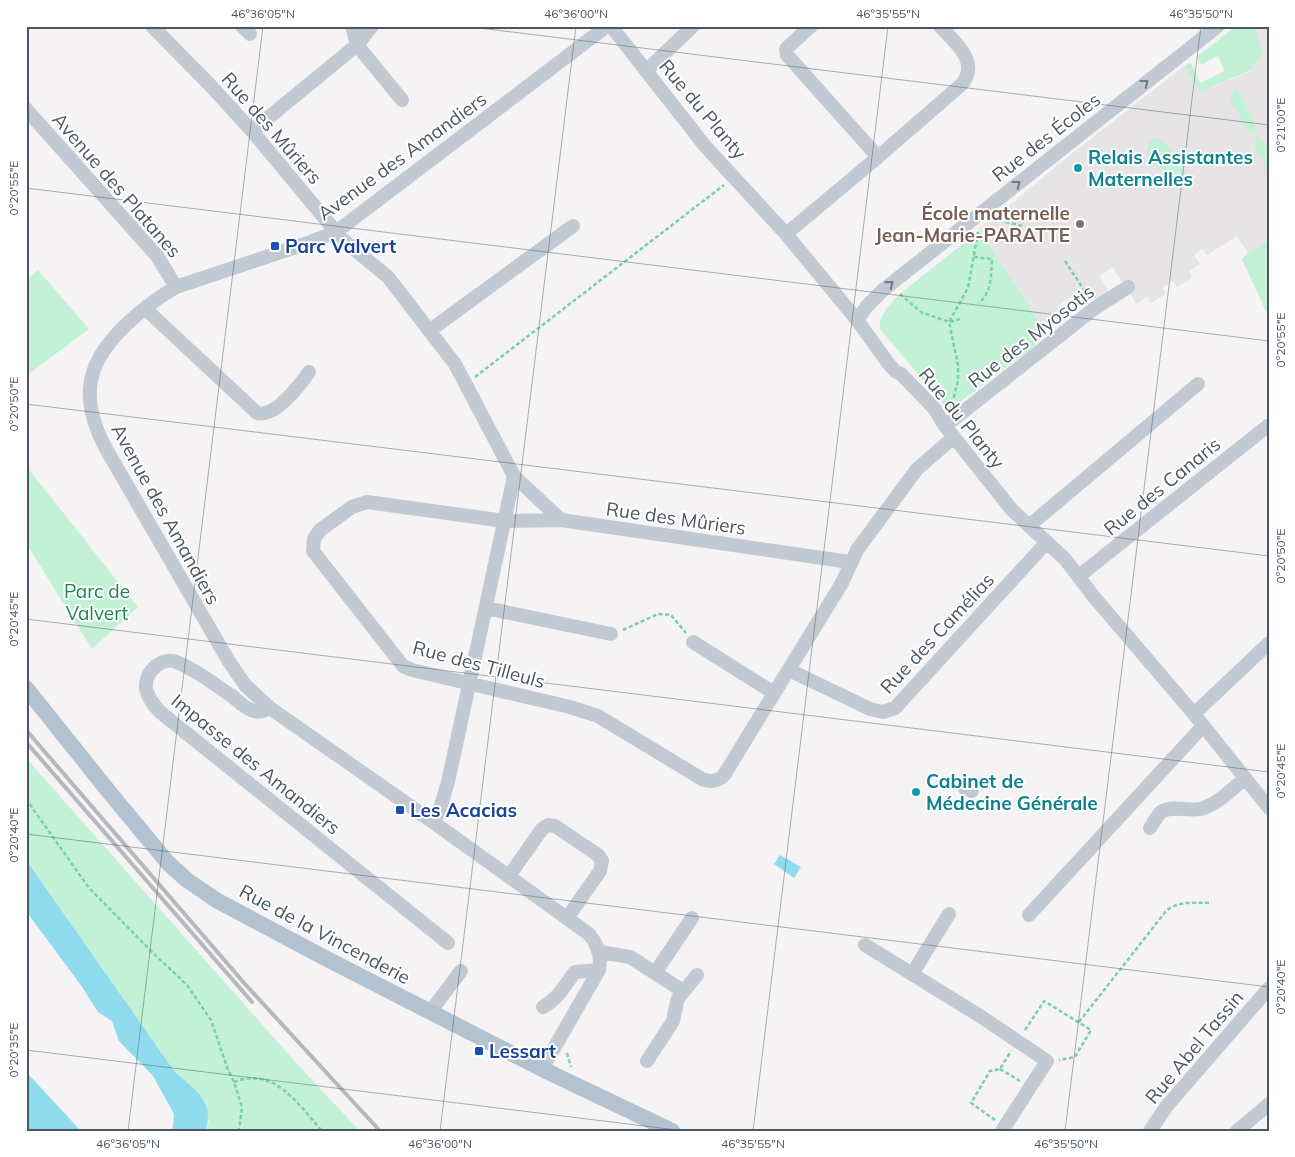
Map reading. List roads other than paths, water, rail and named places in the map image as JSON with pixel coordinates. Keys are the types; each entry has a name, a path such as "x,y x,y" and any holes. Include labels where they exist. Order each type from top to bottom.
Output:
{"main road":[{"name":"Rue de la Vincenderie","path":"26,688 168,862 187,880 216,900 542,1069 672,1131"}],"street":[{"name":"Rue des Mûriers","path":"152,26 252,131 336,232 388,277 455,364 514,476 561,520 850,562"},
{"path":"352,26 358,45 402,100"},
{"path":"252,131 358,45 372,26"},
{"name":"Avenue des Amandiers","path":"600,952 589,934 270,708 246,685 228,660 96,430 90,409 89,393 91,376 104,347 146,307 176,287 336,232 607,26"},
{"name":"Rue du Planty","path":"611,26 705,146 786,234 857,320 895,371 902,374 951,428 1012,510 1030,525 1079,576 1094,597 1194,714 1269,808"},
{"path":"646,71 692,26"},
{"path":"786,234 962,84 969,70 968,62 965,55 940,26"},
{"name":"Rue des Écoles","path":"857,320 867,306 883,290 982,210 1218,26"},
{"path":"806,30 786,49 787,55 878,157"},
{"name":"Avenue des Platanes","path":"26,109 157,256 176,287"},
{"path":"429,331 572,226"},
{"name":"Rue des Myosotis","path":"951,428 1095,308 1122,290"},
{"path":"146,307 152,315 257,413 269,412 293,394 310,372"},
{"path":"1030,525 1198,384"},
{"name":"Rue des Canaris","path":"1079,576 1269,425"},
{"name":"Rue des Tilleuls","path":"561,520 505,521 367,502 352,507 320,530 314,538 313,551 399,663 412,670 570,707 598,716 709,782 720,779 724,775 842,583 850,562 865,538 951,428"},
{"path":"433,822 444,798 514,476"},
{"name":"Rue des Camélias","path":"788,670 870,709 883,712 895,708 1046,543"},
{"path":"486,608 611,634"},
{"path":"693,642 774,693"},
{"path":"1194,714 1269,643"},
{"name":"Impasse des Amandiers","path":"270,708 263,711 251,710 213,683 178,662 165,661 153,668 148,676 146,689 152,702 160,712 448,943"},
{"path":"1029,915 1203,726"},
{"path":"1150,828 1161,812 1168,809 1196,810 1205,808 1233,790 1244,778"},
{"path":"509,876 542,829 548,825 555,826 598,855 602,861 600,870 567,918"},
{"path":"912,974 948,914"},
{"path":"655,973 692,918"},
{"path":"865,945 980,1016 1047,1061 1002,1131"},
{"path":"542,1069 599,970 600,952 630,958 683,991"},
{"path":"543,1007 551,1003 575,972 599,970"},
{"path":"430,1012 461,971"},
{"path":"647,1061 673,1021 676,1001 698,975"},
{"name":"Rue Abel Tassin","path":"1150,1131 1166,1107 1269,988"},
{"path":"1238,1131 1269,1104"}],"water":[{"path":"780,855 801,867 794,878 774,864"},
{"path":"26,860 175,1072 196,1090 201,1097 208,1112 205,1131 170,1131 173,1127 174,1114 153,1076 119,1041 112,1021 98,1012 80,984 26,911"},
{"path":"26,1072 30,1076 81,1131 26,1131"}],"railway":[{"path":"26,730 245,984 380,1131"},
{"path":"26,742 252,1002"}],"place":[{"name":"Relais Assistantes Maternelles","path":"1078,168"},
{"name":"École maternelle Jean-Marie-PARATTE","path":"1080,224"},
{"name":"Parc Valvert","path":"275,246"},
{"name":"Cabinet de Médecine Générale","path":"916,792"},
{"name":"Les Acacias","path":"400,810"},
{"name":"Lessart","path":"479,1051"}],"park label":[{"name":"Parc de Valvert","path":"97,602"}]}
